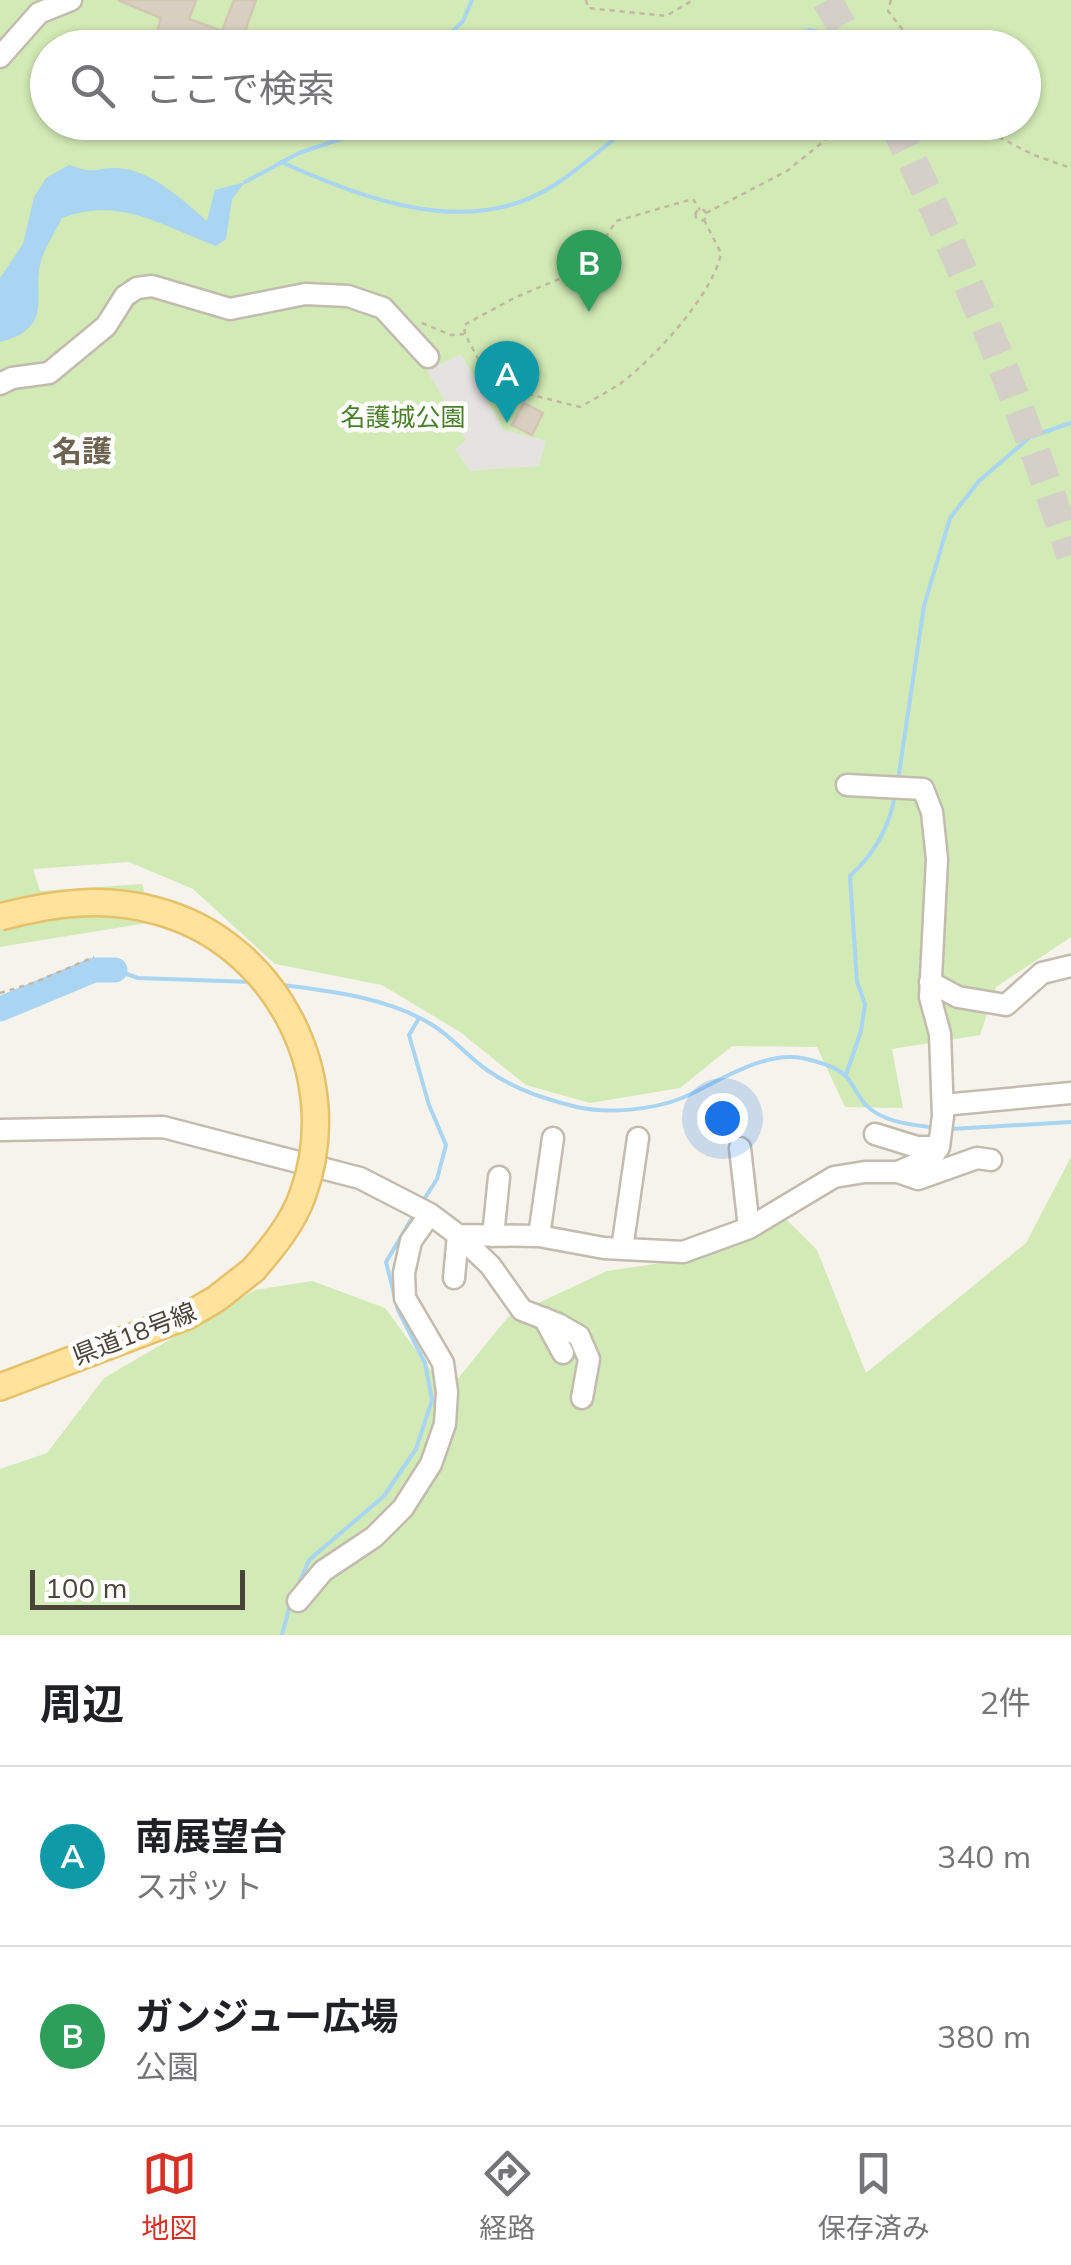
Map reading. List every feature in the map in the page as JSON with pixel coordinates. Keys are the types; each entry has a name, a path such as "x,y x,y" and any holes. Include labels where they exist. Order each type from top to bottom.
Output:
{"main road":[{"name":"県道18号線","path":"0,917 76,902 105,902 159,911 220,938 273,990 299,1036 309,1065 316,1116 315,1145 298,1206 254,1270 216,1300 187,1316 0,1387"}],"street":[{"path":"0,56 39,12 72,0"},
{"path":"0,384 49,372 106,326 125,296 137,288 152,286 230,309 305,294 348,296 383,308 428,356"},
{"path":"846,785 923,789 932,812 937,858 930,997 940,1034 941,1143 932,1158 898,1172"},
{"path":"930,982 958,996 1006,1005 1042,972 1071,966"},
{"path":"943,1110 1071,1093"},
{"path":"0,1130 162,1127 360,1178 422,1210 458,1235 490,1265 522,1310 579,1336 590,1359 582,1398"},
{"path":"875,1134 918,1148 941,1143"},
{"path":"538,1236 554,1138"},
{"path":"622,1249 638,1138"},
{"path":"740,1148 749,1228"},
{"path":"458,1235 538,1236 622,1249 684,1252 749,1228 834,1177 898,1172 918,1179 977,1158 991,1160"},
{"path":"493,1236 500,1177"},
{"path":"298,1601 323,1571 374,1538 402,1508 431,1464 445,1424 442,1363 405,1298 404,1272 422,1210"},
{"path":"454,1278 458,1235"},
{"path":"544,1318 563,1353"}],"path":[{"path":"586,0 588,8 666,16 693,0"},
{"path":"891,0 888,11 903,30"},
{"path":"704,220 706,213 787,171 824,140"},
{"path":"1005,140 1071,168"},
{"path":"700,210 696,217 704,220 722,253 708,284 684,319 623,382 580,407 492,385 464,326 516,297 586,268 616,221 693,199 706,213"},
{"path":"418,321 451,336 465,334"},
{"path":"0,994 94,956"}],"green space":[{"name":"名護城公園","path":"0,0 1071,0 1071,937 996,987 980,1035 892,1049 903,1108 845,1107 817,1047 732,1046 680,1088 590,1103 526,1085 460,1032 382,985 275,964 193,889 129,862 33,869 40,891 142,884 153,922 0,947"},
{"path":"1071,1157 1071,1635 0,1635 0,1469 47,1453 104,1378 255,1290 312,1281 385,1308 447,1392 508,1317 607,1271 708,1256 786,1219 817,1250 866,1373 1026,1243"}],"shaded area":[{"path":"461,354 503,429 546,441 539,466 470,471 455,449 466,440 427,370"}],"water":[{"path":"69,165 141,173 207,221 215,190 245,182 232,199 226,239 216,246 122,212 83,212 62,218 41,261 35,319 17,336 0,342 0,278 23,244 34,197 46,178"}],"building":[{"path":"118,0 196,0 189,19 219,30 157,30 161,18"},
{"path":"234,0 256,0 245,30 222,30"},
{"path":"524,403 543,413 532,435 512,425"}],"waterway":[{"path":"454,30 463,21 472,0"},
{"path":"245,182 299,153 338,140"},
{"path":"281,162 382,200 453,212 489,210 523,201 556,184 614,140"},
{"path":"898,780 924,606 950,518 979,481 1030,437 1071,423"},
{"path":"846,1075 861,1031 865,1004 857,982 850,876 880,839 895,794"},
{"path":"0,1009 94,970 115,970"},
{"path":"115,970 138,978 252,982"},
{"path":"282,985 380,1002 417,1016 508,1083 577,1107 616,1110 657,1105 682,1098 756,1064 787,1057 814,1061 840,1072 866,1105 881,1116 937,1128"},
{"path":"418,1020 409,1035 429,1105 446,1145 437,1179 423,1201"},
{"path":"951,1129 1071,1122"},
{"path":"297,1588 309,1560 384,1496 416,1449 432,1400 425,1363 398,1310 386,1262 415,1213"},
{"path":"282,1635 291,1601"}],"tunnel":[{"path":"827,0 844,30"},
{"path":"901,140 990,336 1071,555"}],"place":[{"name":"ガンジュー広場","path":"589,312"},
{"name":"南展望台","path":"507,423"}],"district":[{"name":"名護","path":"82,451"}]}
